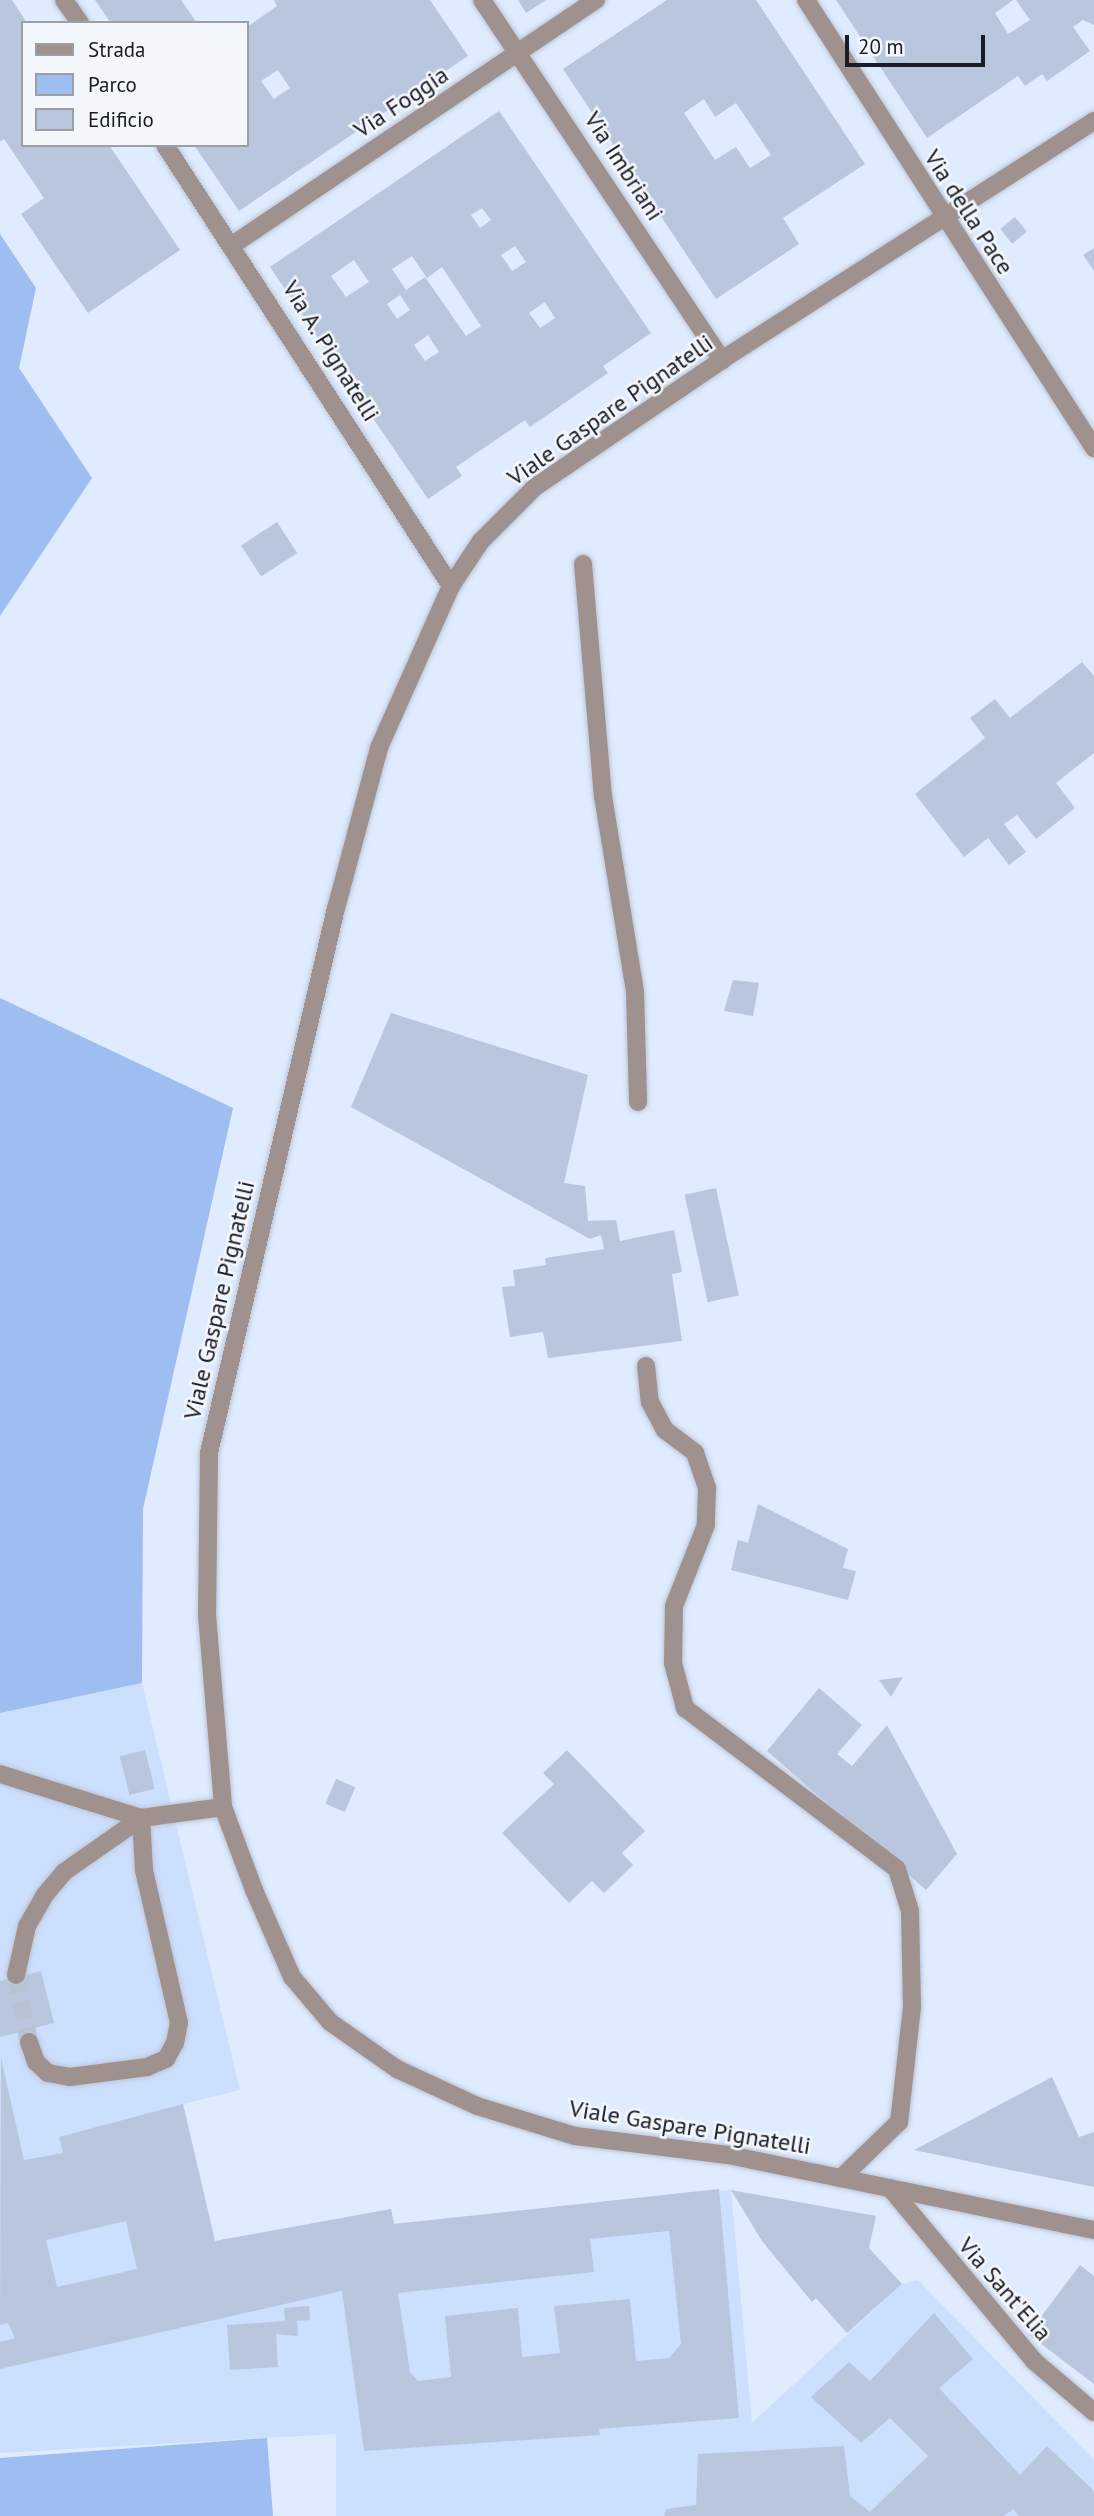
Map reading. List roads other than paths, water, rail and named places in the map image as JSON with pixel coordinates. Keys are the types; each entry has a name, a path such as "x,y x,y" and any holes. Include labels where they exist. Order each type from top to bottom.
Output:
{"street":[{"path":"64,0 79,21"},
{"name":"Via Imbriani","path":"482,0 520,52 722,360"},
{"name":"Via Foggia","path":"234,244 596,0"},
{"name":"Via della Pace","path":"806,0 944,220 1094,448"},
{"name":"Viale Gaspare Pignatelli","path":"1094,121 944,220 722,360 534,488 481,541 450,586 379,748 208,1453 208,1675 223,1807 292,1977 330,2022 397,2069 477,2106 575,2136 728,2155 1094,2230"},
{"name":"Via A. Pignatelli","path":"166,147 234,244 450,586"},
{"path":"583,564 603,796 635,992 638,1102"},
{"path":"646,1366 650,1402 665,1430 695,1453 707,1488 706,1524 674,1606 673,1663 685,1708 897,1870 910,1911 912,2007 900,2122 841,2178"},
{"path":"0,1774 141,1818 223,1807"},
{"path":"16,1975 27,1926 44,1896 64,1872 141,1818"},
{"path":"29,2042 36,2062 48,2073 70,2077 147,2067 166,2059 175,2043 179,2023 144,1870 141,1818"},
{"name":"Via Sant'Elia","path":"890,2188 1034,2361 1094,2412"}],"tunnel":[{"path":"16,1975 29,2042"}]}
